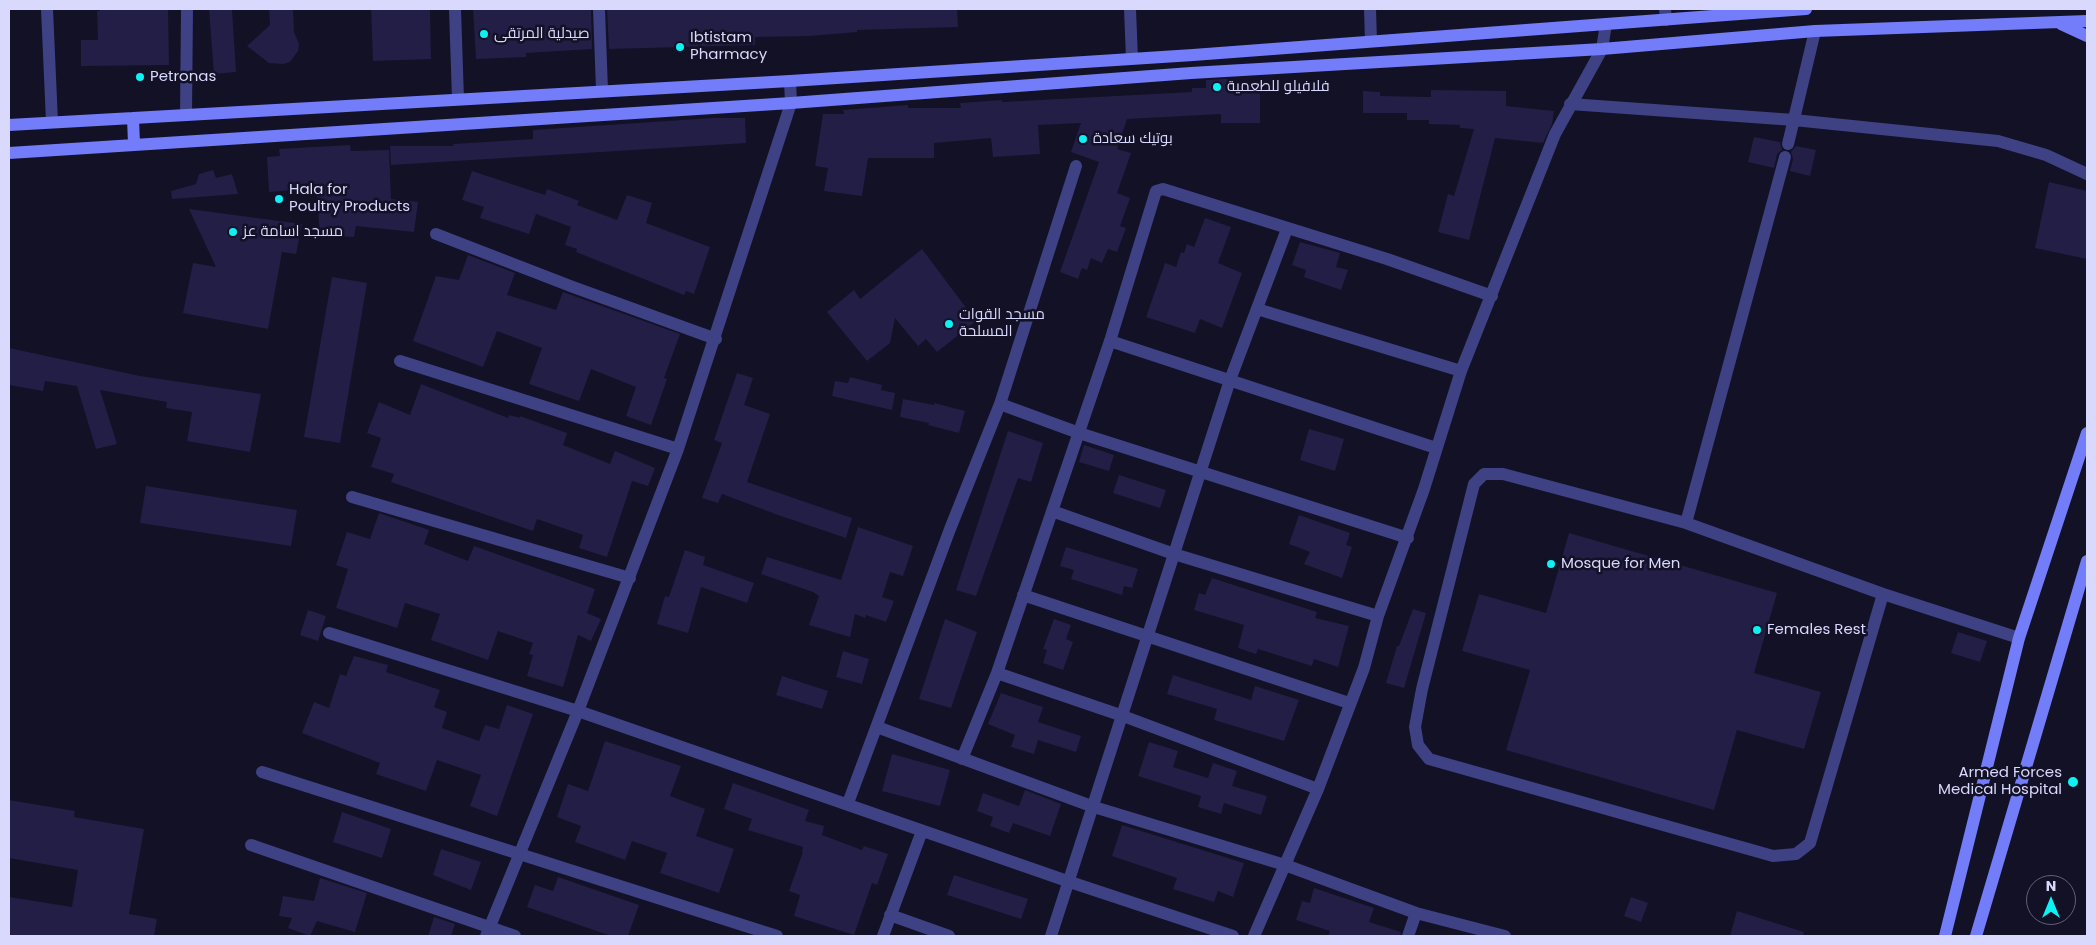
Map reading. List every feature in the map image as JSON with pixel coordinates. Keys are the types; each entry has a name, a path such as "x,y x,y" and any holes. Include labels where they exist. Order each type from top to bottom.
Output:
{"main road":[{"path":"9,124 790,81 1132,59 1606,24 1666,14 1806,9"},
{"path":"9,153 791,103 1192,73 1602,49 1815,31 2087,21"},
{"path":"2059,23 2087,36"},
{"path":"133,118 134,144"},
{"path":"1945,936 2019,638 2087,433"},
{"path":"1976,936 2087,561"}],"street":[{"path":"47,9 52,122"},
{"path":"186,115 187,9"},
{"path":"455,9 458,99"},
{"path":"598,9 602,90"},
{"path":"1130,9 1132,59"},
{"path":"1370,9 1371,41"},
{"path":"1254,936 1318,789 1349,703 1364,668 1378,616 1408,538 1461,371 1555,134 1602,49 1606,24"},
{"path":"1686,524 1794,120 1815,31"},
{"path":"487,932 578,711 678,450 791,103 790,81"},
{"path":"1570,104 1794,120 1998,141 2046,155 2087,174"},
{"path":"848,803 950,529 1000,404 1076,166"},
{"path":"962,759 996,673 1079,433 1110,342 1156,191 1163,189 1387,259 1492,296"},
{"path":"1051,936 1070,882 1230,380 1287,229"},
{"path":"436,234 573,287 716,338"},
{"path":"1258,309 1461,371"},
{"path":"1110,342 1436,448"},
{"path":"400,362 678,450"},
{"path":"1000,404 1079,433 1408,538"},
{"path":"1883,594 1810,843 1796,854 1773,856 1430,759 1418,745 1415,727 1422,689 1474,484 1484,474 1503,474 1686,524 1883,594 2019,638"},
{"path":"352,497 630,578"},
{"path":"1052,511 1174,554 1378,616"},
{"path":"1023,595 1349,703"},
{"path":"330,633 578,711 848,803 922,831 1070,882 1232,936"},
{"path":"996,673 1123,716 1318,789"},
{"path":"877,727 1094,807 1285,865 1416,912 1505,936"},
{"path":"262,772 777,936"},
{"path":"883,936 922,831"},
{"path":"251,845 487,932 515,936"},
{"path":"1408,936 1416,912"},
{"path":"890,915 949,936"}],"building":[{"path":"100,9 168,9 169,65 81,66 81,40 98,40 97,11 100,11"},
{"path":"209,9 232,9 236,72 214,74"},
{"path":"269,9 293,9 294,32 299,44 298,51 290,62 283,64 269,63 247,46 270,25"},
{"path":"371,9 430,9 431,59 373,61"},
{"path":"473,9 591,9 592,49 526,53 526,57 476,59"},
{"path":"607,9 957,9 958,27 857,30 857,32 810,36 755,37 755,45 609,49"},
{"path":"1230,79 1230,91 1260,90 1260,123 1221,123 1221,114 1127,119 1117,149 1131,153 1117,193 1130,198 1120,226 1126,228 1117,252 1108,249 1102,263 1091,258 1087,270 1082,268 1078,279 1060,272 1099,162 1071,152 1081,123 1038,125 1040,154 993,157 991,138 934,143 934,158 868,158 862,196 824,191 828,168 815,166 823,114 844,114 843,110 908,105 908,108 961,108 960,103 1002,100 1002,102 1192,92 1192,88 1206,88 1206,80"},
{"path":"1431,90 1506,91 1506,106 1554,111 1552,124 1543,143 1495,138 1469,240 1438,232 1448,194 1454,196 1474,129 1460,128 1460,125 1429,124 1429,120 1407,120 1407,113 1363,113 1363,91 1380,92 1380,96 1431,97"},
{"path":"713,118 745,118 746,143 391,165 390,146 453,146 454,144 533,139 533,130"},
{"path":"1754,137 1780,142 1782,150 1777,154 1774,168 1748,162"},
{"path":"350,145 351,151 389,150 391,199 418,202 414,232 356,226 354,237 320,235 316,188 269,192 267,157 280,156 279,149"},
{"path":"1796,146 1816,150 1810,176 1790,171 1793,159 1791,152"},
{"path":"213,170 216,178 232,174 238,194 172,199 171,191 196,184 199,174"},
{"path":"472,171 545,195 547,189 579,201 577,205 617,220 627,195 652,203 646,223 710,247 694,294 686,291 684,295 576,252 577,249 565,245 571,227 536,214 529,234 480,218 484,207 462,200"},
{"path":"2049,182 2087,191 2087,259 2035,248"},
{"path":"189,209 302,224 296,254 282,252 268,329 183,313 193,263 216,267"},
{"path":"1205,218 1231,227 1218,263 1242,273 1222,328 1200,319 1195,333 1146,317 1165,263 1176,267 1181,252 1184,253 1187,244 1194,247"},
{"path":"1300,242 1340,253 1336,267 1348,270 1341,290 1304,277 1306,270 1292,265"},
{"path":"922,249 976,321 937,352 926,339 918,346 895,318 890,343 867,361 827,312 854,290 860,299"},
{"path":"468,255 515,273 507,295 556,310 563,292 680,334 664,378 667,379 651,425 626,416 636,387 591,369 579,401 529,384 542,348 497,331 483,367 413,341 436,276 459,280"},
{"path":"332,277 367,283 340,443 304,437"},
{"path":"9,348 140,376 261,394 250,452 187,441 192,412 166,408 167,402 100,390 117,444 96,449 77,386 45,381 43,391 9,385"},
{"path":"737,373 753,378 744,405 770,414 747,482 852,518 846,538 722,494 718,503 702,498 722,443 714,440"},
{"path":"850,377 882,385 881,390 895,393 892,410 832,396 835,381 848,383"},
{"path":"421,384 508,418 509,415 520,418 520,416 567,433 563,445 610,464 615,451 655,468 648,486 632,481 607,557 579,548 583,535 537,519 533,531 391,482 394,474 371,467 381,438 367,433 379,402 410,415"},
{"path":"903,399 934,405 934,403 965,411 959,433 928,425 929,423 900,417"},
{"path":"1309,429 1344,439 1335,471 1300,460"},
{"path":"1008,431 1043,443 1031,482 1018,478 976,596 956,590"},
{"path":"1084,445 1114,455 1109,471 1079,462"},
{"path":"1119,475 1166,490 1160,508 1113,493"},
{"path":"146,486 297,510 291,546 140,523"},
{"path":"379,513 429,530 424,544 468,561 474,546 595,589 587,613 601,619 591,641 578,635 563,687 527,676 533,655 529,654 533,643 498,631 488,660 431,640 440,614 405,603 397,628 336,608 348,569 336,565 347,532 370,539"},
{"path":"1299,515 1350,533 1346,545 1352,547 1342,578 1304,564 1310,552 1289,544"},
{"path":"858,527 913,546 903,576 890,572 882,597 894,601 886,622 866,615 865,618 855,614 850,637 809,625 819,596 813,592 761,574 767,557 841,580"},
{"path":"1569,533 1777,593 1754,673 1821,692 1804,749 1737,730 1714,810 1506,750 1530,670 1462,651 1479,594 1546,613"},
{"path":"1066,547 1138,569 1132,588 1124,586 1122,595 1071,579 1074,570 1060,566"},
{"path":"685,550 705,557 703,565 754,583 747,603 701,587 688,633 657,624 665,596 669,597"},
{"path":"1212,578 1317,612 1315,618 1349,626 1338,667 1314,659 1312,666 1258,649 1256,654 1238,648 1244,625 1194,610 1199,593 1205,595"},
{"path":"1413,609 1426,613 1404,688 1386,683 1397,646 1399,646"},
{"path":"308,610 326,616 318,641 300,635"},
{"path":"945,619 977,632 951,708 919,699"},
{"path":"1054,619 1071,625 1066,639 1073,642 1063,670 1043,663 1047,650 1043,649"},
{"path":"1958,632 1987,641 1980,662 1951,653"},
{"path":"843,651 869,659 862,684 836,677"},
{"path":"354,656 388,665 386,672 440,690 434,707 447,712 442,728 479,741 485,725 499,729 507,705 533,714 497,816 470,806 481,775 437,760 426,791 376,774 380,763 302,733 314,702 329,708 340,674 346,676"},
{"path":"1173,675 1251,700 1255,686 1299,700 1284,741 1214,720 1217,709 1167,694"},
{"path":"782,676 828,691 822,709 776,695"},
{"path":"1001,693 1043,707 1038,722 1081,736 1076,752 1038,740 1034,754 1011,747 1015,735 988,724"},
{"path":"605,741 681,766 670,796 705,809 696,836 734,849 719,893 660,873 667,853 632,841 625,860 575,842 581,826 557,817 568,784 588,791"},
{"path":"1149,742 1178,751 1173,767 1208,778 1213,763 1237,771 1232,786 1267,796 1261,815 1224,803 1221,814 1198,807 1201,796 1138,776"},
{"path":"892,754 950,770 940,806 882,791"},
{"path":"733,783 809,810 805,821 824,826 822,835 862,850 864,846 888,854 877,885 872,883 854,935 794,916 800,895 789,891 803,852 803,847 748,830 752,819 724,809"},
{"path":"1025,790 1061,804 1050,836 1013,823 1009,833 990,826 993,817 977,811 983,793 1019,806"},
{"path":"9,800 75,811 74,817 144,829 129,914 157,919 154,936 9,936 9,897 72,907 78,870 9,858"},
{"path":"342,812 391,829 382,858 333,842"},
{"path":"1122,825 1244,863 1233,897 1218,891 1214,902 1173,889 1177,878 1112,856"},
{"path":"441,849 481,862 471,890 433,875"},
{"path":"954,875 1028,899 1021,919 947,895"},
{"path":"558,877 639,905 628,936 611,936 527,907 535,885 553,891"},
{"path":"320,878 367,893 355,932 317,921 310,936 288,928 292,918 279,916 283,896 314,901"},
{"path":"1314,888 1374,908 1369,922 1401,932 1400,936 1328,936 1330,931 1296,920 1302,901 1310,903"},
{"path":"1631,897 1648,903 1641,922 1624,916"},
{"path":"1737,911 1804,932 1803,936 1730,936"},
{"path":"434,917 455,924 451,936 428,936"}],"place":[{"name":"صيدلية المرتقى","path":"484,34"},
{"name":"Ibtistam Pharmacy","path":"680,47"},
{"name":"Petronas","path":"140,77"},
{"name":"فلافيلو للطعمية","path":"1217,87"},
{"name":"بوتيك سعادة","path":"1083,139"},
{"name":"Hala for Poultry Products","path":"279,199"},
{"name":"مسجد اسامة عز","path":"233,232"},
{"name":"مسجد القوات المسلحة","path":"949,324"},
{"name":"Mosque for Men","path":"1551,564"},
{"name":"Females Rest","path":"1757,630"},
{"name":"Armed Forces Medical Hospital","path":"2073,782"}]}
